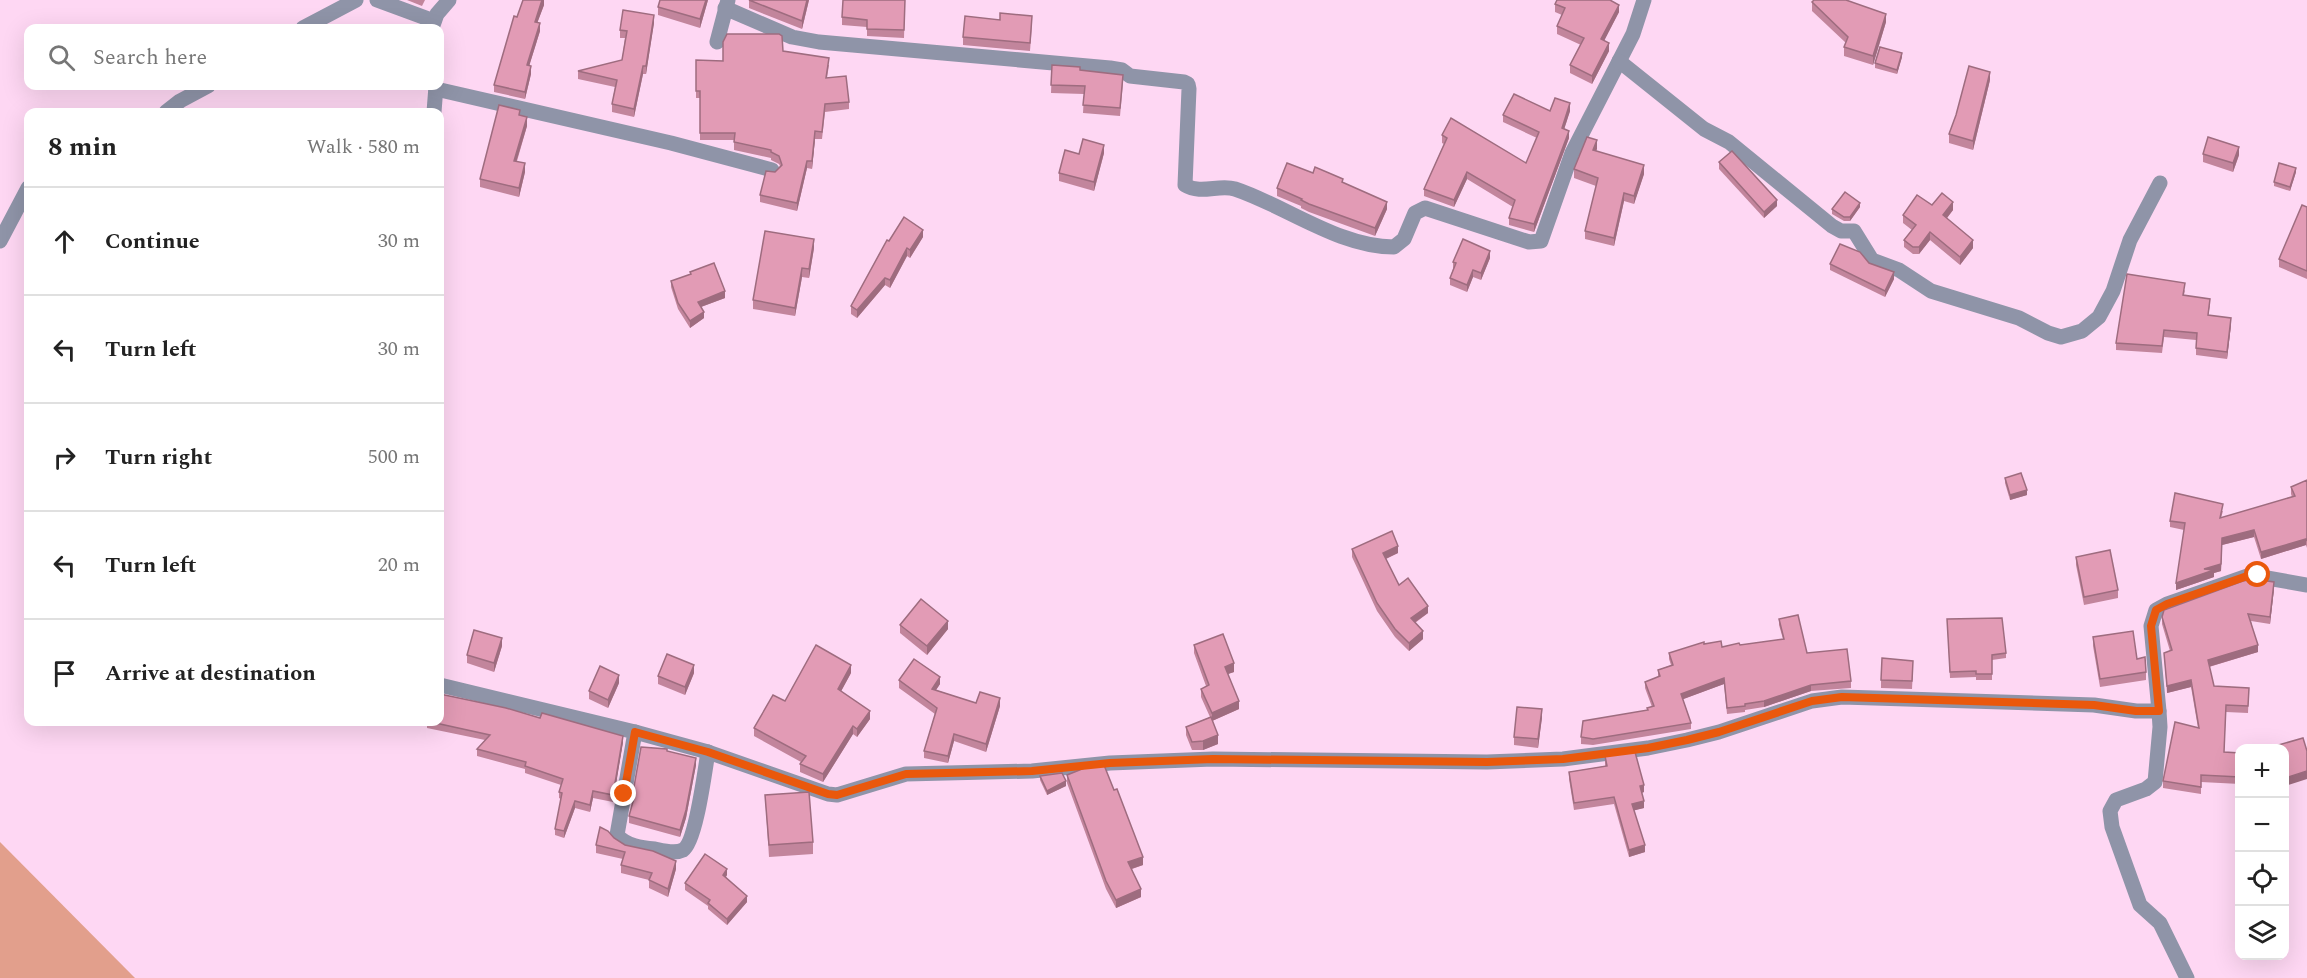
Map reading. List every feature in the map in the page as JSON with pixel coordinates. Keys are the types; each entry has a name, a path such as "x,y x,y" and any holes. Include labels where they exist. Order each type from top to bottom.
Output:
{"street":[{"path":"311,24 356,0"},
{"path":"377,0 431,24"},
{"path":"434,24 449,0"},
{"path":"717,42 726,4 792,37 819,42 1110,68 1122,70 1130,76 1184,82 1188,84 1189,89 1185,185 1194,189 1232,188 1345,237 1377,246 1390,247 1402,243 1415,213 1425,208 1529,242 1541,241 1572,153 1633,34 1644,0"},
{"path":"1619,62 1704,129 1726,139 1832,226 1841,231 1854,231 1872,260 1899,270 1931,291 2019,318 2061,338 2082,331 2099,317 2113,291 2130,240 2160,183"},
{"path":"444,89 671,143 772,170"},
{"path":"171,108 201,90"},
{"path":"434,108 436,90"},
{"path":"0,241 24,196"},
{"path":"2187,978 2160,923 2140,905 2112,827 2110,814 2116,800 2146,789 2155,782 2160,727 2151,626 2156,610 2167,604 2250,575 2295,585 2307,585"},
{"path":"444,686 708,752 828,794 837,795 906,774 1032,771 1110,763 1213,759 1487,762 1563,759 1648,748 1687,740 1719,732 1812,701 1842,697 2094,705 2136,711 2159,711"},
{"path":"635,732 617,835 623,841 643,848 677,852 687,846 696,822 708,752"}],"shaded area":[{"path":"0,842 135,978 0,978"}],"building":[{"path":"523,0 542,0 535,22 540,23 527,65 531,66 525,92 494,85 514,16 517,17"},
{"path":"660,0 706,0 700,19 658,7"},
{"path":"749,0 807,0 802,21"},
{"path":"843,0 905,0 904,30 867,29 867,20 842,17"},
{"path":"1557,0 1610,0 1619,5 1601,39 1609,43 1592,76 1570,65 1584,38 1557,26 1565,8 1555,4"},
{"path":"1814,0 1846,0 1886,14 1873,56 1844,47 1848,37 1812,2"},
{"path":"623,10 654,15 646,66 643,66 634,109 612,104 617,80 578,71 622,60 627,31 620,30"},
{"path":"1000,13 1032,16 1030,43 963,37 965,16 1000,20"},
{"path":"727,34 779,34 782,36 783,51 829,58 826,78 846,76 849,102 825,104 822,132 815,131 812,161 807,161 797,203 760,195 766,171 775,172 782,165 779,156 771,150 734,142 735,133 700,133 700,91 696,91 696,60 723,61 723,42"},
{"path":"1880,47 1902,53 1897,70 1875,63"},
{"path":"1052,65 1080,67 1080,70 1123,75 1120,108 1083,105 1085,86 1051,85"},
{"path":"1969,66 1990,72 1973,141 1949,134"},
{"path":"1514,94 1550,111 1555,98 1570,103 1562,128 1569,131 1534,224 1509,218 1515,200 1467,172 1454,200 1424,189 1447,138 1442,135 1451,118 1526,163 1539,132 1503,115"},
{"path":"499,105 520,110 519,115 527,117 514,161 525,163 519,188 480,179"},
{"path":"1587,137 1597,140 1593,150 1644,165 1634,196 1624,193 1614,238 1585,231 1598,178 1574,169"},
{"path":"2208,137 2239,147 2233,163 2203,154"},
{"path":"1083,139 1104,145 1094,182 1059,173 1065,150 1079,154"},
{"path":"1732,151 1777,200 1764,212 1719,162"},
{"path":"1287,163 1313,173 1315,167 1387,202 1375,228 1309,204 1277,188"},
{"path":"2279,163 2296,168 2290,187 2274,182"},
{"path":"1845,192 1860,203 1850,217 1844,217 1832,209"},
{"path":"1942,193 1953,202 1943,215 1973,240 1960,257 1930,232 1919,247 1913,247 1904,240 1916,225 1903,215 1917,195 1932,205"},
{"path":"2302,205 2307,207 2307,271 2279,259"},
{"path":"904,217 923,230 910,250 907,248 890,280 885,278 857,310 851,306 887,240 889,241"},
{"path":"765,231 814,239 809,269 802,268 795,308 753,300"},
{"path":"1463,239 1490,251 1481,273 1473,270 1467,285 1450,278 1456,263 1453,262"},
{"path":"1840,244 1860,252 1869,263 1894,272 1885,291 1830,264"},
{"path":"714,263 725,291 698,302 704,312 690,321 678,303 671,281"},
{"path":"2127,274 2185,283 2183,295 2210,299 2208,315 2231,318 2227,352 2196,348 2197,333 2164,330 2162,346 2116,343"},
{"path":"2021,473 2027,490 2010,495 2005,478"},
{"path":"2307,480 2307,541 2306,539 2261,552 2254,530 2222,538 2221,564 2204,569 2214,570 2176,583 2185,523 2170,521 2175,493 2223,504 2220,518 2295,496 2291,487"},
{"path":"1392,531 1398,546 1383,553 1399,585 1408,578 1428,606 1411,618 1423,631 1409,643 1395,629 1377,603 1352,549"},
{"path":"2110,550 2118,590 2084,597 2076,557"},
{"path":"2253,579 2274,582 2270,617 2248,614 2258,645 2208,660 2214,686 2249,688 2248,706 2226,705 2224,752 2235,753 2235,777 2201,775 2201,787 2163,781 2175,722 2199,728 2191,680 2167,686 2164,653 2172,650 2162,617 2164,610"},
{"path":"921,599 948,621 927,646 900,625"},
{"path":"1798,615 1807,653 1847,649 1851,681 1811,685 1764,701 1727,708 1724,678 1681,694 1691,723 1593,739 1581,737 1583,721 1648,710 1647,708 1654,706 1645,682 1660,676 1658,670 1673,665 1669,653 1704,642 1704,644 1721,641 1722,647 1784,639 1779,619"},
{"path":"2002,618 2006,653 1992,655 1992,674 1976,674 1976,671 1950,672 1947,619"},
{"path":"474,630 502,638 494,663 467,655"},
{"path":"2133,631 2137,659 2145,657 2146,672 2100,679 2093,637"},
{"path":"1223,634 1234,663 1225,667 1239,701 1212,713 1201,689 1209,685 1194,645"},
{"path":"816,645 851,665 838,689 870,711 857,729 853,726 823,774 800,764 806,756 754,728 773,695 785,701"},
{"path":"667,654 694,665 685,687 658,676"},
{"path":"1882,658 1913,661 1912,681 1881,680"},
{"path":"914,659 940,677 932,689 976,703 980,692 1000,698 986,744 954,734 948,756 924,751 937,708 899,680"},
{"path":"600,666 619,675 608,700 589,691"},
{"path":"444,695 540,718 542,713 623,736 613,795 593,791 590,805 575,801 564,831 555,829 562,793 559,792 563,779 525,766 526,762 477,749 490,735 444,725"},
{"path":"1517,707 1542,709 1538,739 1514,737"},
{"path":"1211,717 1218,735 1203,741 1192,742 1186,727"},
{"path":"2303,738 2307,751 2307,771 2289,777 2289,744 2282,744"},
{"path":"641,747 667,749 667,751 696,758 680,830 629,816 634,798 632,798"},
{"path":"1635,752 1644,785 1640,786 1644,801 1632,804 1645,845 1629,850 1614,797 1574,803 1569,772 1607,766 1605,756"},
{"path":"1104,765 1114,790 1117,789 1143,857 1128,862 1141,889 1116,900 1106,881 1067,775 1087,767"},
{"path":"1062,773 1066,781 1047,791 1040,776"},
{"path":"809,792 813,842 769,845 765,795"},
{"path":"600,827 625,845 653,851 676,861 668,889 649,880 652,873 621,865 625,852 596,845"},
{"path":"705,854 727,869 723,875 747,896 727,919 708,903 710,900 685,883"}],"route":[{"path":"624,794 635,732 708,752 828,794 837,795 918,772 1032,771 1110,763 1213,759 1487,762 1563,759 1648,748 1687,740 1719,732 1812,701 1842,697 2094,705 2136,711 2159,711 2155,688 2151,626 2156,610 2250,575 2258,575"}]}
